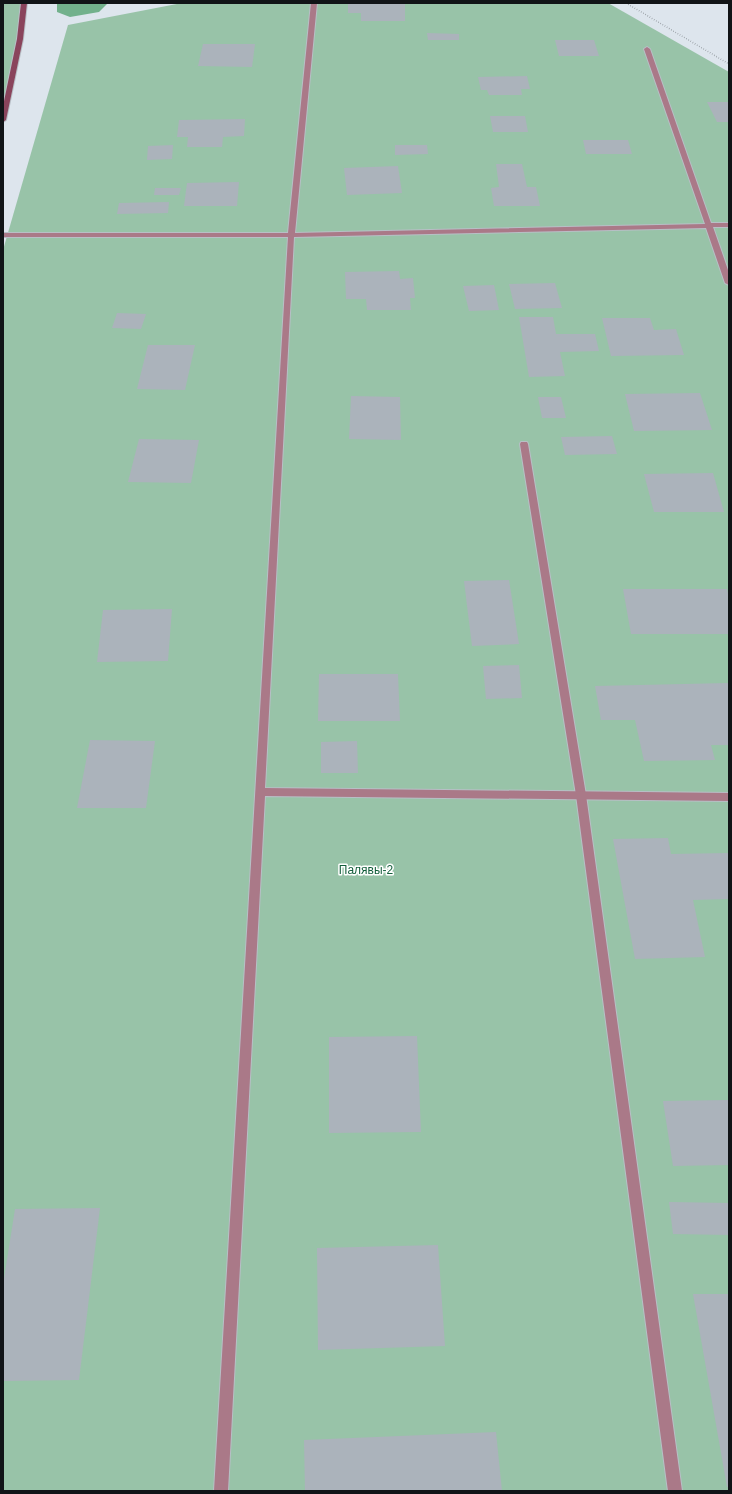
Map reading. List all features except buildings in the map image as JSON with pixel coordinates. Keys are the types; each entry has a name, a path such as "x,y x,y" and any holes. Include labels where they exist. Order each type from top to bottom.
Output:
{"main road":[{"path":"3,120 17,54 24,3"}],"street":[{"path":"221,1491 291,235 314,3"},
{"path":"647,49 729,283"},
{"path":"3,235 291,235 729,225"},
{"path":"524,444 581,795 675,1491"},
{"path":"260,792 729,797"}],"path":[{"path":"626,3 729,64"}],"green space":[{"path":"3,3 24,3 3,120"},
{"path":"57,3 108,3 99,12 70,17 57,12"},
{"name":"Палявы-2","path":"182,3 608,3 729,72 729,1491 3,1491 3,250 68,25"}]}
